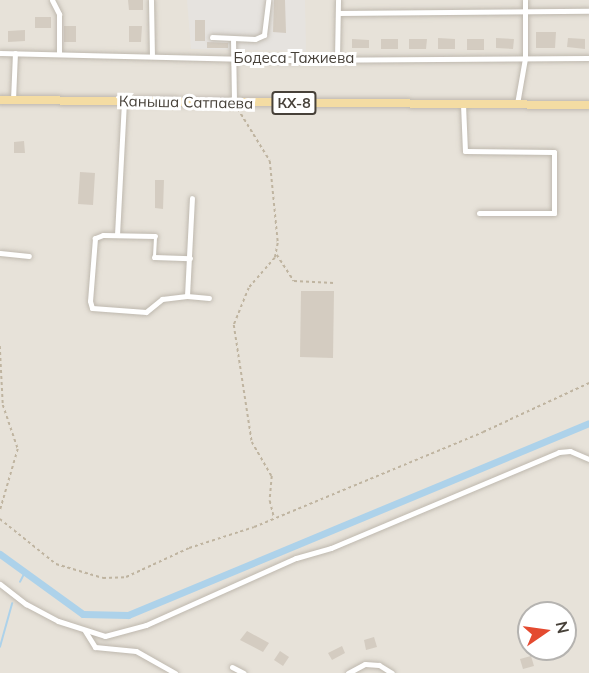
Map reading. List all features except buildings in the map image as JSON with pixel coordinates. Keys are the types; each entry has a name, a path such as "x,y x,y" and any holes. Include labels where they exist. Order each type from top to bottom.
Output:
{"main road":[{"name":"Каныша Сатпаева","path":"0,100 589,105"}],"street":[{"path":"52,0 59,14 59,54"},
{"path":"151,0 152,56"},
{"path":"212,37 233,38 264,35 268,0"},
{"path":"337,59 338,0"},
{"path":"517,104 525,58 525,0"},
{"path":"338,13 589,11"},
{"path":"233,38 234,103"},
{"name":"Бодеса Тажиева","path":"0,53 337,59 589,58"},
{"path":"14,100 15,53"},
{"path":"117,235 124,102"},
{"path":"463,104 465,151 554,152 554,213 479,213"},
{"path":"187,296 192,198"},
{"path":"155,236 100,235 94,241 92,308 146,312 162,299 187,296 209,298"},
{"path":"0,253 29,256"},
{"path":"154,257 190,258"},
{"path":"0,584 26,604 85,631 105,636 146,625 296,558 331,548 559,452 570,451 589,459"},
{"path":"85,631 94,647 136,651 175,673"},
{"path":"348,673 365,664 379,664 392,673"},
{"path":"232,667 244,673"}],"lane":[{"path":"154,257 155,236"}],"path":[{"path":"234,103 270,161 277,254 294,281 334,283"},
{"path":"274,518 270,501 272,476 254,449 234,326 249,288 277,254"},
{"path":"0,346 3,405 18,449 0,511"},
{"path":"0,519 56,564 111,579 126,577 189,548 274,518 589,383"}],"shaded area":[{"path":"0,0 589,0 589,673 0,673"},
{"path":"187,0 305,0 306,51 191,49"}],"waterway":[{"path":"0,554 83,614 128,615 589,423"},
{"path":"20,582 25,572"},
{"path":"0,647 12,604"}]}
